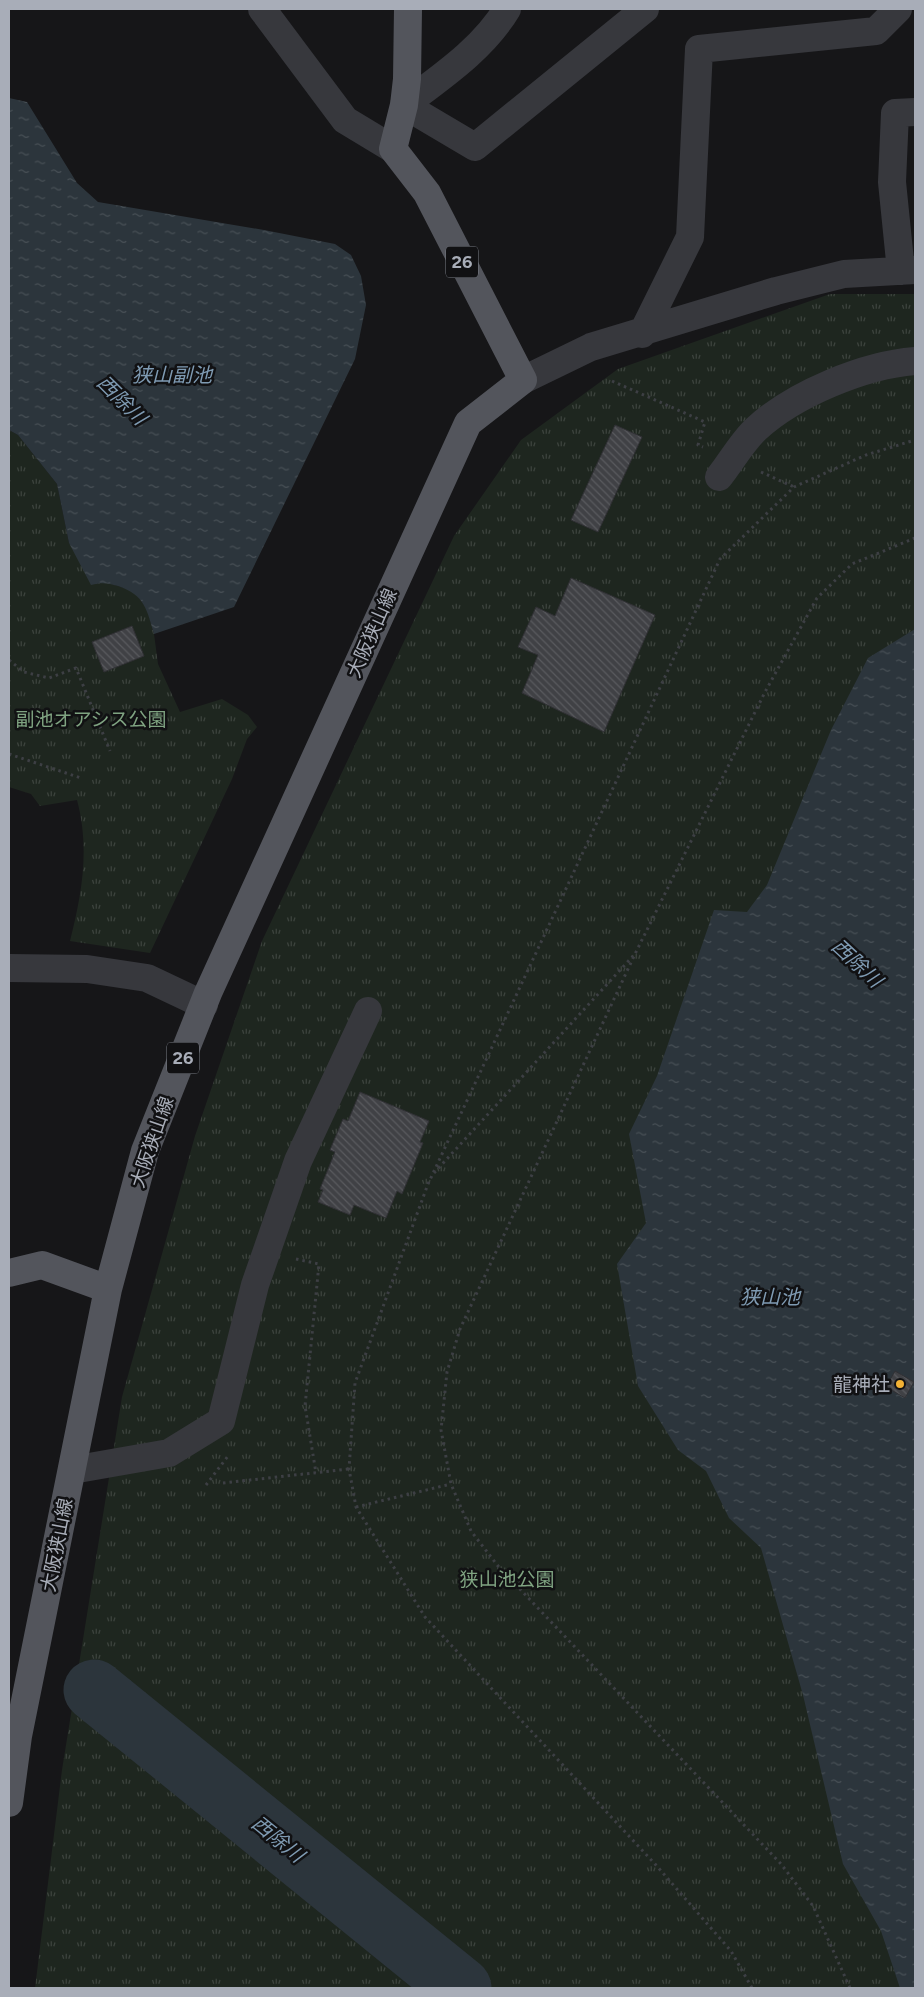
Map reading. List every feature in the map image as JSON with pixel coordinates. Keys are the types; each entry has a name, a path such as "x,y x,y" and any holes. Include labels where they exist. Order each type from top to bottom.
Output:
{"main road":[{"path":"393,148 404,105 407,79 408,9"},
{"name":"26","path":"393,148 426,193 523,380"},
{"name":"大阪狭山線","path":"9,1802 18,1736 108,1289 145,1151 204,1005 468,423 523,380"},
{"path":"9,1273 42,1265 108,1289"}],"street":[{"path":"262,9 345,120 393,148"},
{"path":"507,9 488,36 456,66 404,105 475,146 645,9"},
{"path":"642,334 690,237 699,49 876,31 898,9"},
{"path":"523,380 591,347 642,334 776,291 844,274 908,270 892,182 895,113 915,112"},
{"path":"719,477 756,429 790,404 826,384 900,362 915,361"},
{"path":"9,968 87,969 147,978 204,1005"},
{"path":"72,1470 170,1453 221,1421 255,1285 298,1161 368,1011"}],"path":[{"path":"612,381 705,422"},
{"path":"752,1988 731,1951 655,1864 425,1617 356,1507 349,1469 354,1383 432,1175 720,558 794,487 866,455 915,440"},
{"path":"850,1988 814,1906 781,1864 498,1566 471,1531 451,1484 441,1430 447,1372 460,1329 635,954 765,692 817,598 852,564 915,538"},
{"path":"9,660 24,672 49,678 76,668 110,751"},
{"path":"9,754 81,778"},
{"path":"432,1175 635,954"},
{"path":"294,1259 319,1264 305,1406 316,1472"},
{"path":"206,1485 230,1453"},
{"path":"222,1483 349,1469"},
{"path":"356,1507 451,1484"}],"green space":[{"name":"狭山池公園","path":"830,294 915,294 915,1988 35,1988 62,1770 122,1397 195,1136 262,941 454,536 521,440 618,369"},
{"name":"副池オアシス公園","path":"9,430 18,435 57,484 69,543 102,581 134,591 147,609 154,634 158,664 180,712 222,699 248,715 257,727 247,739 232,779 150,953 70,941 81,888 84,853 81,818 77,800 40,806 31,794 9,787"}],"water":[{"name":"狭山副池","path":"9,98 27,102 77,183 98,202 335,244 351,255 361,276 366,305 355,359 234,607 154,634 144,604 134,594 111,584 91,585 69,543 57,484 18,435 9,430"},
{"name":"狭山池","path":"915,629 915,1988 900,1988 881,1931 843,1864 803,1695 761,1548 729,1518 706,1471 678,1450 638,1386 617,1264 646,1223 629,1134 657,1076 714,910 747,912 767,885 831,730 868,658"}],"building":[{"path":"615,425 642,437 598,532 571,520"},
{"path":"571,578 655,615 604,732 522,693 538,655 518,647 536,607 555,616"},
{"path":"132,626 144,656 104,672 92,642"},
{"path":"360,1092 429,1121 420,1142 423,1143 402,1194 397,1191 386,1218 354,1205 350,1215 318,1202 323,1190 320,1189 335,1152 330,1150 343,1119 348,1121"},
{"name":"龍神社","path":"895,1371 914,1382 905,1398 886,1387"}],"waterway":[{"name":"西除川","path":"94,1690 461,1988"}],"place":[{"name":"龍神社","path":"900,1384"}]}
